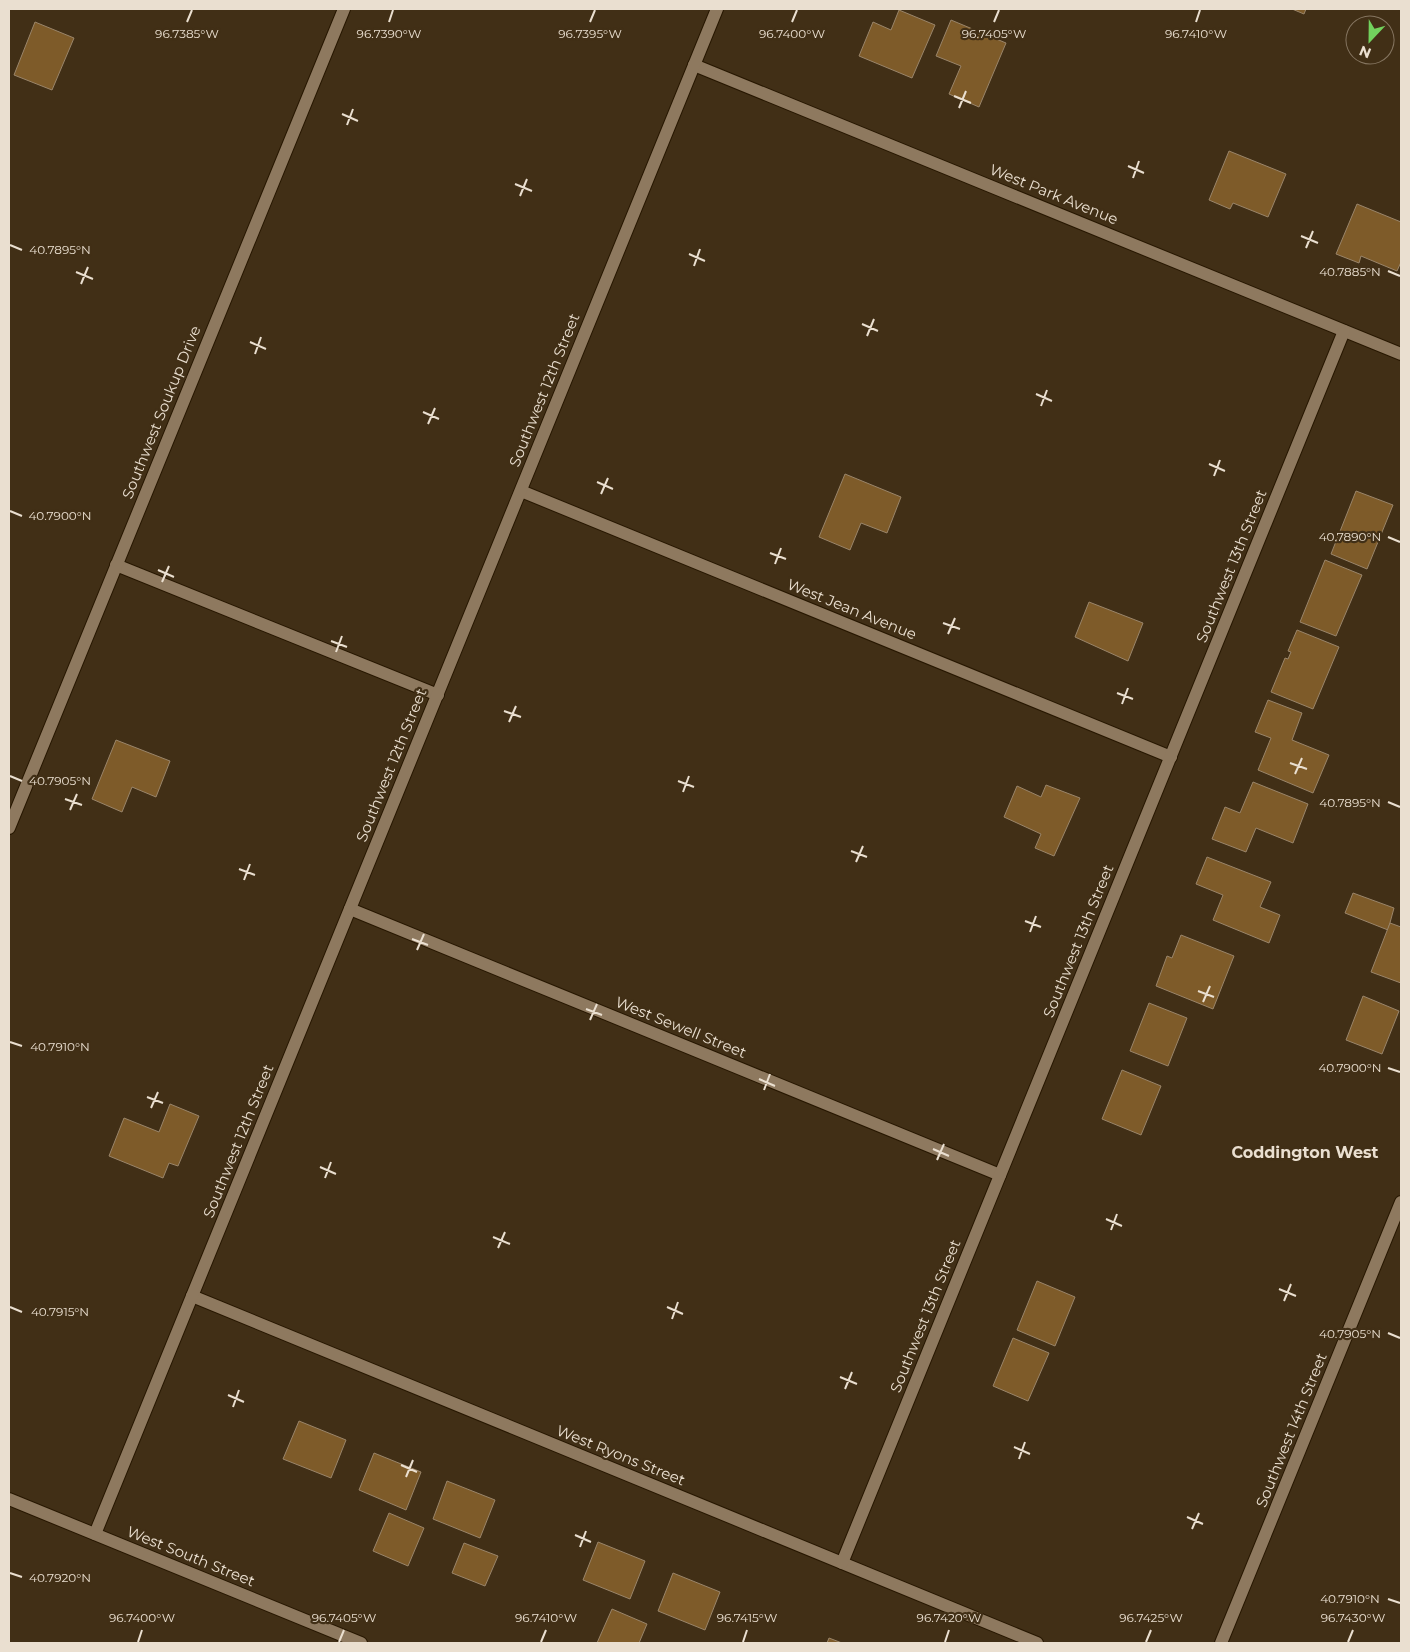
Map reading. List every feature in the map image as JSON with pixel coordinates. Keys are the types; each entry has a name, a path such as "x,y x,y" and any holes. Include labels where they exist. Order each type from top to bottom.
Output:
{"street":[{"name":"Southwest Soukup Drive","path":"9,828 344,9"},
{"name":"Southwest 12th Street","path":"96,1534 717,9"},
{"name":"West Park Avenue","path":"694,65 1401,354"},
{"name":"Southwest 13th Street","path":"842,1563 1344,331"},
{"name":"West Jean Avenue","path":"521,491 1171,757"},
{"path":"116,565 438,695"},
{"name":"West Sewell Street","path":"350,908 1000,1175"},
{"name":"Southwest 14th Street","path":"1221,1643 1397,1223 1401,1202"},
{"name":"West Ryons Street","path":"192,1296 1037,1643"},
{"name":"West South Street","path":"9,1499 361,1643"}],"building":[{"path":"1292,9 1306,9 1304,14"},
{"path":"899,10 935,25 912,78 859,56 873,22 891,30"},
{"path":"951,20 1006,43 979,107 949,94 961,66 936,56"},
{"path":"35,22 74,38 52,90 14,75"},
{"path":"1229,151 1286,174 1268,217 1233,203 1230,209 1209,200"},
{"path":"1357,204 1401,222 1401,262 1397,271 1361,256 1359,263 1336,254"},
{"path":"845,474 901,497 887,533 861,523 850,550 819,537"},
{"path":"1356,491 1393,505 1367,569 1331,554"},
{"path":"1325,560 1362,575 1336,636 1300,622"},
{"path":"1089,602 1143,623 1128,661 1075,637"},
{"path":"1297,630 1339,647 1313,709 1271,692 1285,658 1288,659 1291,652 1288,651"},
{"path":"1268,700 1302,713 1292,740 1329,755 1313,793 1258,770 1271,738 1255,732"},
{"path":"116,740 170,761 156,797 132,787 122,812 92,799"},
{"path":"1253,782 1308,804 1293,843 1256,828 1246,852 1212,839 1225,807 1240,813"},
{"path":"1046,785 1080,798 1054,856 1035,848 1041,834 1004,817 1017,786 1041,797"},
{"path":"1207,857 1271,882 1260,907 1280,915 1269,943 1213,920 1223,895 1196,884"},
{"path":"1353,893 1394,908 1388,930 1345,913"},
{"path":"1390,923 1401,927 1401,983 1371,972"},
{"path":"1181,935 1234,956 1213,1009 1156,986 1167,956 1172,958"},
{"path":"1363,996 1399,1011 1382,1054 1346,1040"},
{"path":"1149,1003 1187,1018 1168,1066 1130,1051"},
{"path":"1122,1070 1161,1086 1141,1135 1102,1119"},
{"path":"170,1104 199,1116 178,1166 169,1163 163,1178 109,1156 124,1118 159,1132"},
{"path":"1037,1281 1075,1297 1055,1346 1017,1330"},
{"path":"1013,1338 1049,1353 1028,1401 993,1386"},
{"path":"299,1421 346,1440 331,1478 283,1459"},
{"path":"374,1453 421,1472 406,1510 359,1490"},
{"path":"447,1481 495,1500 480,1538 433,1519"},
{"path":"389,1513 424,1528 408,1566 373,1551"},
{"path":"598,1542 645,1561 630,1599 583,1580"},
{"path":"464,1543 498,1556 485,1586 452,1573"},
{"path":"673,1573 720,1592 705,1630 658,1611"},
{"path":"612,1609 647,1624 639,1643 597,1643"},
{"path":"829,1638 842,1643 827,1643"}],"district":[{"name":"Coddington West","path":"1305,1152"}]}
